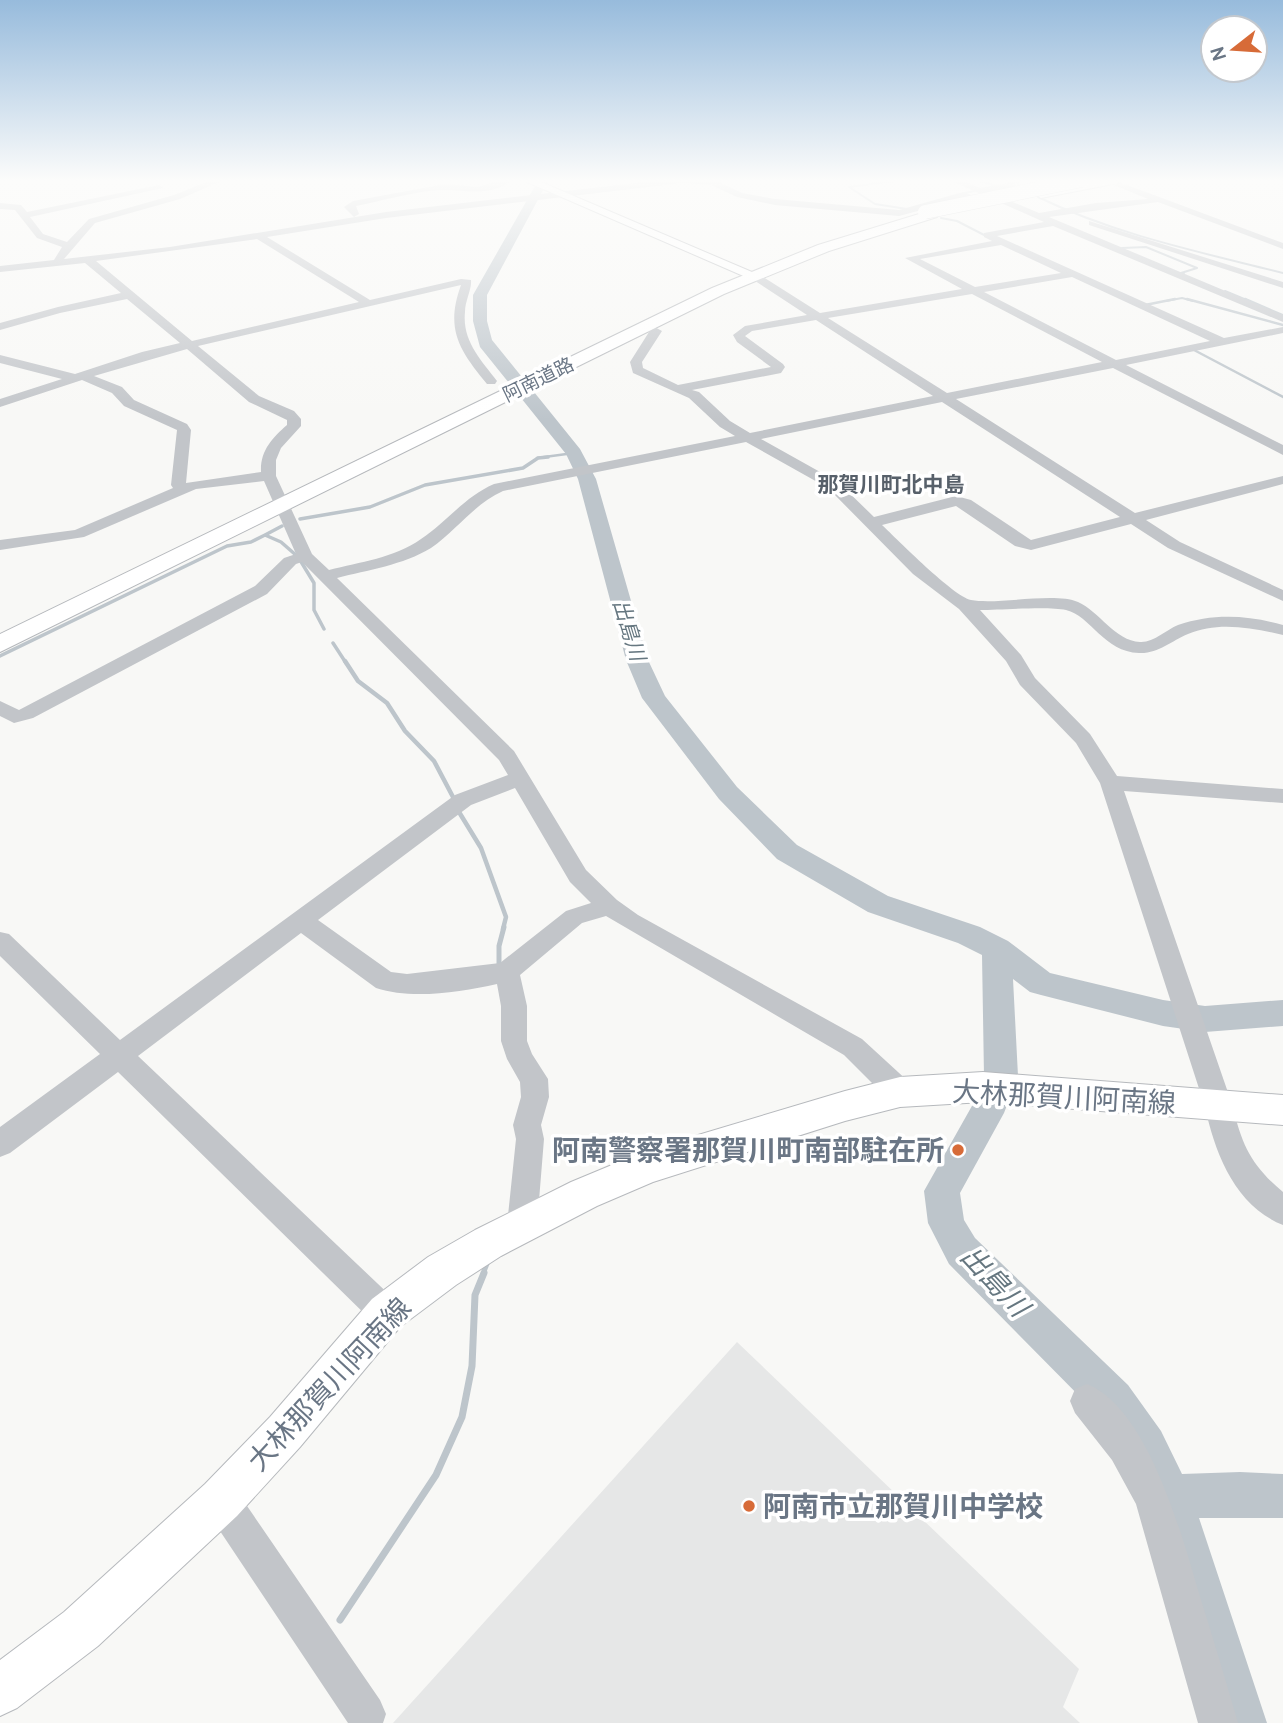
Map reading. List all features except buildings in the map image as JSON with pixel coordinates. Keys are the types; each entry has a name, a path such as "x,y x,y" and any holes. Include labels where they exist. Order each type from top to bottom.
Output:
{"highway":[{"name":"阿南道路","path":"538,375 748,273 786,259"},
{"name":"阿南道路","path":"0,634 277,493 494,391 538,375 645,326 748,273"},
{"name":"阿南道路","path":"0,644 277,493"}],"main road":[{"path":"714,259 748,273"},
{"name":"大林那賀川阿南線","path":"0,1690 81,1629 221,1500 285,1432 386,1313 442,1271 584,1194 648,1167 845,1106 900,1092 1002,1088 1283,1110"}],"street":[{"path":"0,269 94,259"},
{"path":"297,259 368,303"},
{"path":"912,259 1283,451"},
{"path":"1039,259 1222,342"},
{"path":"1147,259 1283,319"},
{"path":"1205,259 1283,285"},
{"path":"89,260 254,399 289,414 294,419 294,426 271,449 267,462 277,493 305,556 480,727 506,756 578,876 609,906 631,921 853,1047 900,1092"},
{"path":"748,273 1187,553 1283,596"},
{"path":"676,388 777,370 779,368 739,335 749,328 1071,274"},
{"path":"0,403 146,355 467,282 458,309 458,325 472,361 494,391"},
{"path":"0,327 58,310 129,295"},
{"path":"645,326 656,331 635,366 657,381 703,401 712,414 746,436 820,475 833,485 919,570 965,605 1014,659 1027,681 1083,739 1111,783 1219,1107 1227,1143 1249,1182 1283,1211"},
{"path":"327,576 406,554 422,546 436,537 466,504 499,487 1283,330"},
{"path":"0,359 78,377 117,390 129,403 182,427 184,430 178,485 181,490"},
{"path":"870,523 956,501 966,503 1021,543 1031,545 1283,480"},
{"path":"2,543 78,534 193,485 277,493"},
{"path":"0,707 15,717 26,714 261,590 290,561 305,556"},
{"path":"965,605 1070,605 1120,642 1147,648 1190,628 1237,619 1283,630"},
{"path":"0,1144 463,800 521,778"},
{"path":"1111,783 1283,796"},
{"path":"301,920 385,981 419,983 478,978 508,972 574,917 609,906"},
{"path":"0,941 386,1313"},
{"path":"508,972 514,1006 514,1041 520,1059 534,1079 536,1097 527,1125 530,1139 522,1226"},
{"path":"1087,1401 1118,1434 1153,1501 1218,1723"},
{"path":"221,1500 366,1714"}],"shaded area":[{"name":"阿南市立那賀川中学校","path":"737,1342 1079,1669 1063,1707 1080,1723 393,1723"}],"waterway":[{"name":"出島川","path":"500,259 480,295 479,315 487,347 574,453 587,479 637,660 654,698 728,793 787,852 878,904 969,935 997,949"},
{"path":"1176,259 1197,268 1181,273 1184,274"},
{"path":"1228,259 1283,273"},
{"path":"1225,291 1249,301"},
{"path":"1166,301 1182,298 1193,301"},
{"path":"1145,305 1175,299"},
{"path":"1187,299 1283,325"},
{"path":"1245,299 1282,315"},
{"path":"1194,350 1283,397"},
{"path":"537,458 574,453"},
{"path":"300,519 370,507 425,485 523,468 538,458 548,457"},
{"path":"265,535 282,526"},
{"path":"0,656 227,546 251,542 265,535"},
{"path":"265,535 281,542 297,556"},
{"path":"300,560 314,583 314,610 324,629"},
{"path":"333,643 346,663"},
{"path":"345,661 358,681 387,703 405,731 434,761 453,797"},
{"path":"459,812 481,848 506,917 503,929"},
{"path":"499,969 499,946 504,927"},
{"name":"出島川","path":"997,949 1041,983 1163,1013 1205,1019 1283,1013"},
{"name":"出島川","path":"997,949 1001,1076 992,1102 942,1191 947,1223 962,1251 1113,1400 1146,1446 1170,1497"},
{"path":"483,1274 488,1261"},
{"path":"340,1620 436,1475 462,1417 472,1366 475,1295 484,1273"},
{"name":"出島川","path":"1170,1497 1240,1494 1283,1496"},
{"name":"出島川","path":"1170,1497 1242,1723"}],"place":[{"name":"阿南警察署那賀川町南部駐在所","path":"958,1150"},
{"name":"阿南市立那賀川中学校","path":"749,1506"}],"district":[{"name":"那賀川町北中島","path":"891,485"}]}
